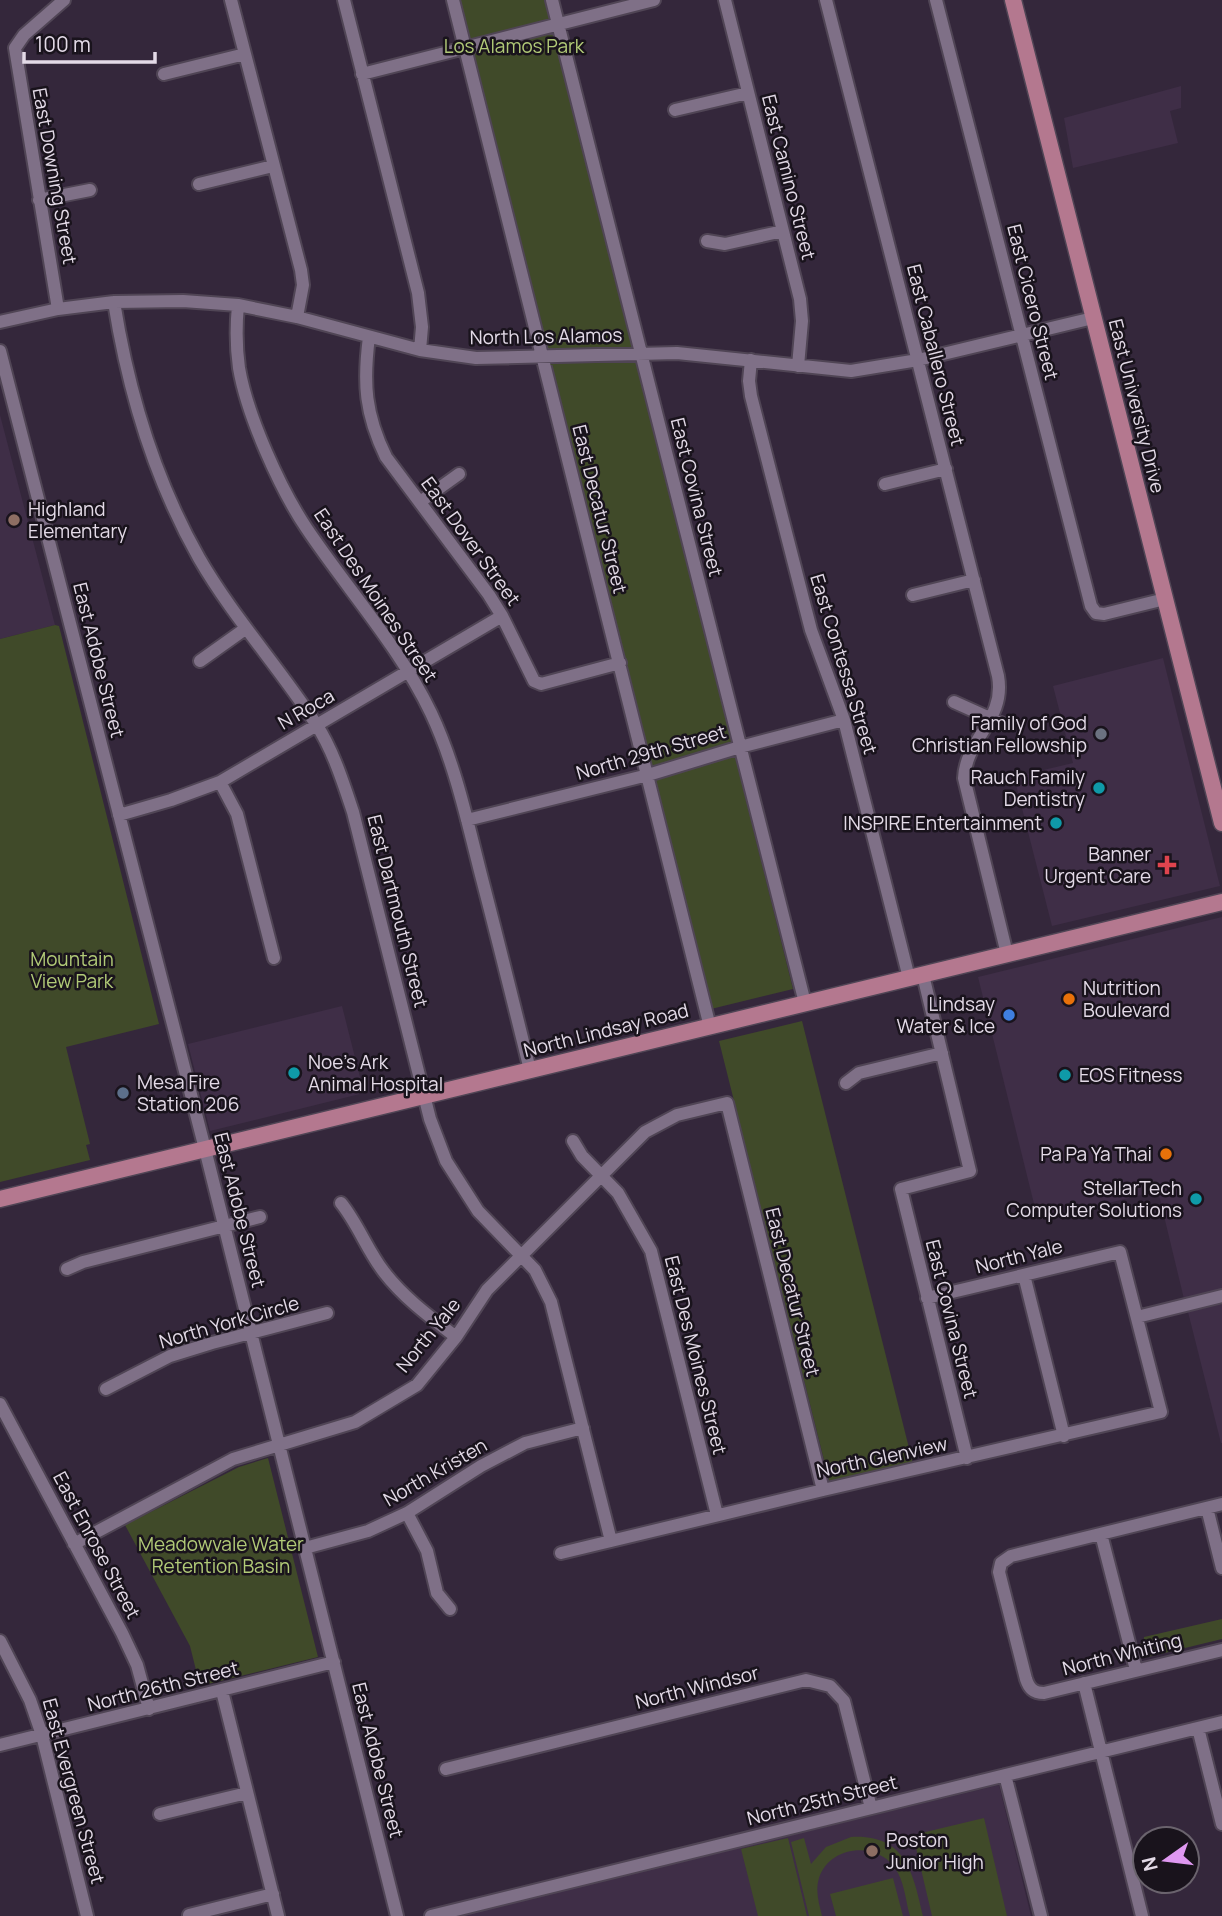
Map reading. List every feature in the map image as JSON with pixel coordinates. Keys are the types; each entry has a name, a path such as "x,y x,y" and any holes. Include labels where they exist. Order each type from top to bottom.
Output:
{"main road":[{"name":"East University Drive","path":"1013,0 1222,822"},
{"name":"North Lindsay Road","path":"0,1199 1222,902"}],"street":[{"name":"East Downing Street","path":"58,309 15,48 24,35 64,0"},
{"path":"231,0 301,270 303,285 297,317"},
{"path":"344,0 418,293 422,327 420,350"},
{"name":"East Decatur Street","path":"453,0 710,1027"},
{"name":"East Covina Street","path":"552,0 805,1003"},
{"path":"362,74 654,0"},
{"name":"East Camino Street","path":"725,0 801,310 798,366"},
{"name":"East Caballero Street","path":"826,0 1000,686 997,722 968,759 964,778 1007,954"},
{"name":"East Cicero Street","path":"936,0 1089,601 1096,612 1108,614 1165,599"},
{"path":"164,74 245,54"},
{"path":"675,110 748,93"},
{"path":"199,184 273,166"},
{"path":"39,200 90,190"},
{"path":"707,241 732,243 783,230"},
{"name":"North Los Alamos","path":"0,323 58,309 114,302 161,301 238,305 297,317 420,350 476,358 677,354 851,371 918,360 1093,318"},
{"name":"East Dartmouth Street","path":"114,302 122,350 135,401 162,478 200,559 246,629 317,725 336,763 353,812 430,1119 446,1161 478,1211 535,1270 551,1301 611,1541"},
{"name":"East Des Moines Street","path":"238,305 236,333 240,375 278,477 305,527 409,671 432,715 450,761 530,1070"},
{"name":"East Dover Street","path":"369,337 364,370 365,389 371,421 386,457 473,571 502,616 536,684 620,663"},
{"name":"East Adobe Street","path":"0,351 205,1149 397,1916"},
{"name":"East Contessa Street","path":"751,360 751,396 811,630 844,720 916,976 942,1053 970,1171 901,1189"},
{"path":"885,484 946,469"},
{"path":"420,502 459,474"},
{"path":"914,595 974,580"},
{"name":"N Roca","path":"119,815 220,782 502,616"},
{"path":"200,661 246,629"},
{"path":"954,702 997,722"},
{"name":"North 29th Street","path":"467,820 648,775 740,747 844,720"},
{"path":"220,782 237,814 274,958"},
{"path":"846,1083 859,1073 942,1053"},
{"name":"East Decatur Street","path":"727,1103 823,1490"},
{"name":"North Yale","path":"74,1544 220,1465 244,1454 355,1422 417,1385 456,1337 487,1290 645,1132 677,1115 727,1103"},
{"name":"East Des Moines Street","path":"573,1141 582,1156 618,1193 650,1251 717,1515"},
{"name":"East Covina Street","path":"901,1189 967,1458"},
{"path":"341,1203 355,1220 369,1250 384,1273 420,1311 456,1337"},
{"path":"66,1269 83,1262 260,1217"},
{"name":"North Yale","path":"927,1298 1120,1252 1137,1317"},
{"path":"1024,1275 1064,1436"},
{"path":"1137,1317 1222,1296"},
{"name":"North York Circle","path":"106,1389 170,1356 327,1313"},
{"name":"North Glenview","path":"561,1553 1161,1412 1137,1317"},
{"name":"East Enrose Street","path":"0,1405 137,1665 149,1709"},
{"name":"North Kristen","path":"305,1548 368,1531 407,1513 481,1466 525,1443 583,1427"},
{"path":"1136,1670 1101,1534 1222,1504"},
{"path":"1207,1508 1222,1568"},
{"path":"407,1513 427,1551 437,1593 450,1609"},
{"name":"North Whiting","path":"1101,1534 1011,1556 1001,1563 1000,1577 1026,1679 1032,1690 1044,1693 1222,1650"},
{"name":"East Evergreen Street","path":"0,1641 30,1700 42,1735 87,1916"},
{"name":"North 26th Street","path":"0,1745 334,1662"},
{"name":"North Windsor","path":"446,1769 806,1680 830,1686 844,1701 871,1808"},
{"path":"1084,1683 1142,1916"},
{"path":"222,1691 278,1916"},
{"name":"North 25th Street","path":"431,1916 1222,1722"},
{"path":"1198,1728 1222,1824"},
{"path":"1005,1775 1041,1916"},
{"path":"160,1814 247,1793"},
{"path":"189,1915 273,1894"}],"shaded area":[{"path":"1181,86 1181,108 1170,111 1178,143 1073,168 1064,118"},
{"name":"Highland Elementary","path":"0,415 55,625 0,639"},
{"path":"1163,658 1220,886 1052,926 1014,777 1073,763 1053,686"},
{"path":"1222,917 1222,1289 1184,1299 1158,1191 1038,1220 978,977"},
{"path":"342,1006 364,1093 210,1131 188,1044"},
{"path":"1222,1304 1222,1443 1221,1443 1188,1312"},
{"name":"Poston Junior High","path":"999,1785 1031,1916 460,1916"}],"green space":[{"name":"Los Alamos Park","path":"457,0 547,0 793,989 711,1009"},
{"name":"Mountain View Park","path":"59,626 159,1024 66,1047 90,1144 86,1145 90,1160 0,1182 0,639"},
{"path":"802,1021 913,1464 830,1484 719,1041"},
{"name":"Meadowvale Water Retention Basin","path":"268,1458 318,1657 200,1686 190,1646 125,1525 239,1467"},
{"path":"1222,1619 1222,1639 1144,1658 1140,1644 1144,1642 1144,1637"},
{"path":"984,1818 1007,1916 932,1916 913,1835"},
{"path":"851,1837 884,1842 895,1849 910,1871 923,1916 910,1916 904,1889 891,1863 881,1855 857,1850 834,1858 825,1866 817,1888 822,1916 809,1916 791,1842 804,1838 811,1864 826,1847"},
{"path":"788,1838 807,1916 758,1916 741,1849"},
{"path":"893,1878 903,1916 836,1916 830,1894"}],"place":[{"name":"Highland Elementary","path":"14,520"},
{"name":"Family of God Christian Fellowship","path":"1101,734"},
{"name":"Rauch Family Dentistry","path":"1099,788"},
{"name":"INSPIRE Entertainment","path":"1056,823"},
{"name":"Banner Urgent Care","path":"1167,865"},
{"name":"Nutrition Boulevard","path":"1069,999"},
{"name":"Lindsay Water & Ice","path":"1009,1015"},
{"name":"Noe's Ark Animal Hospital","path":"294,1073"},
{"name":"EOS Fitness","path":"1065,1075"},
{"name":"Mesa Fire Station 206","path":"123,1093"},
{"name":"Pa Pa Ya Thai","path":"1166,1154"},
{"name":"StellarTech Computer Solutions","path":"1196,1199"},
{"name":"Poston Junior High","path":"872,1851"}]}
